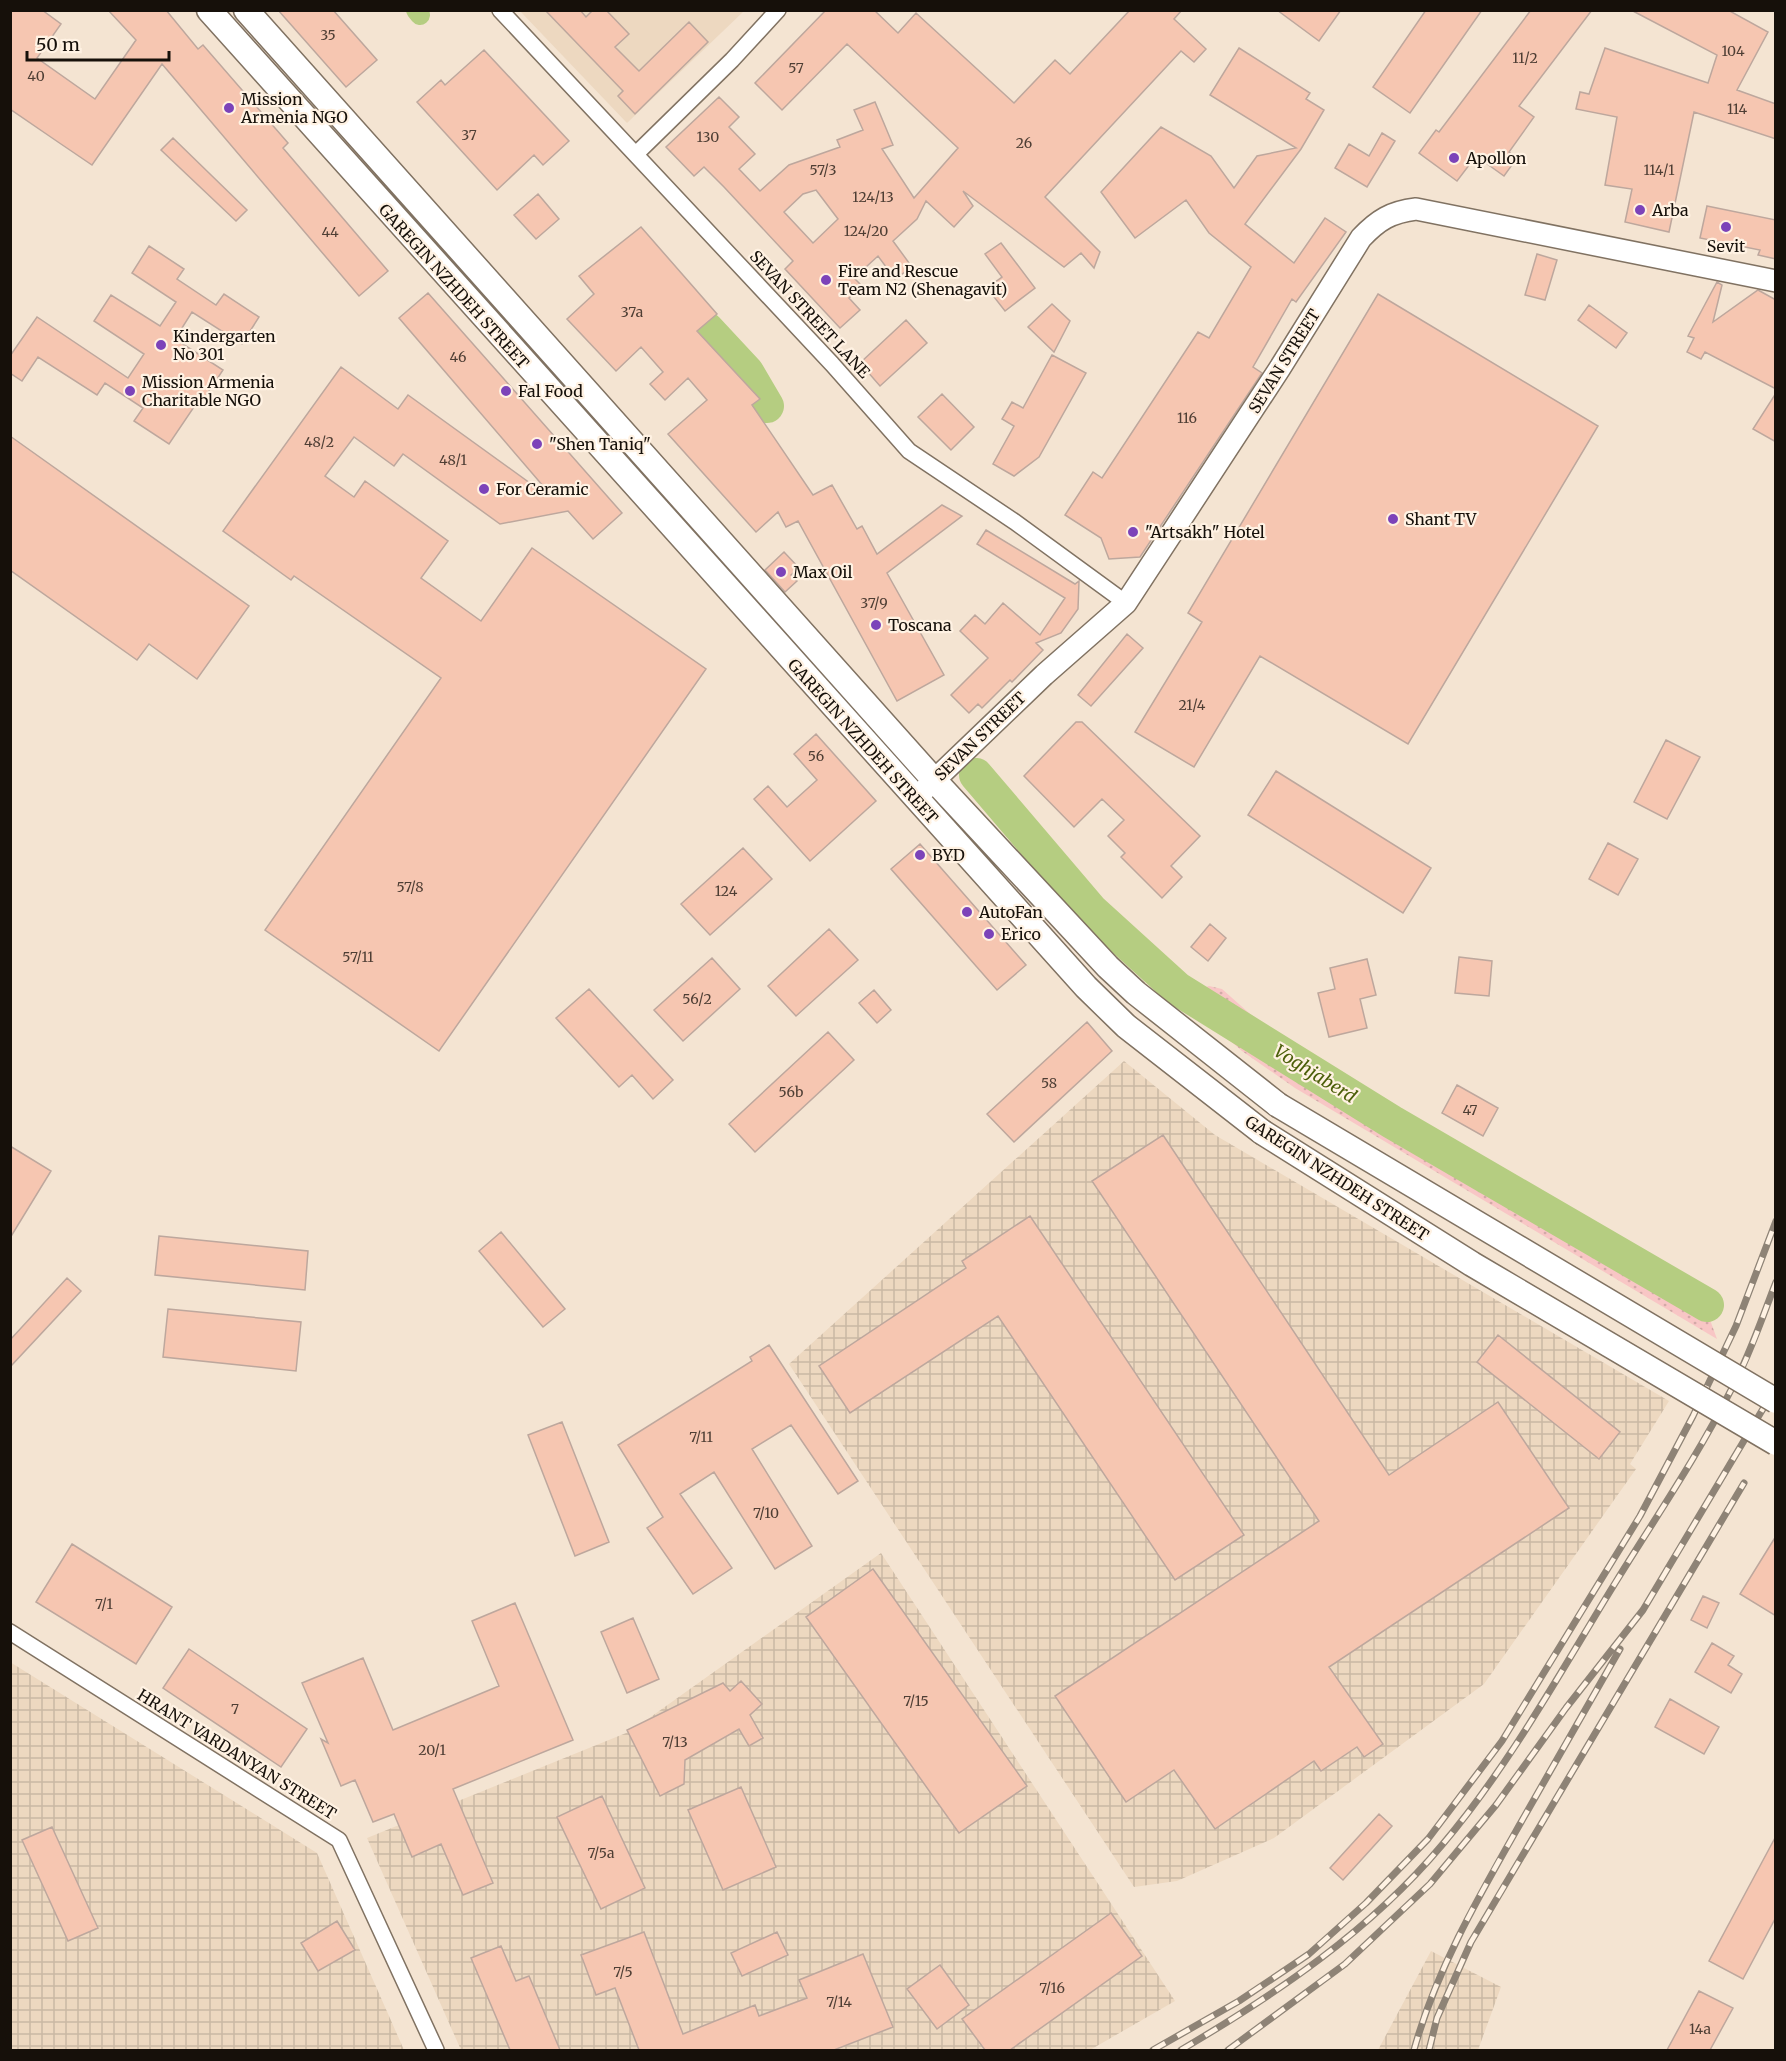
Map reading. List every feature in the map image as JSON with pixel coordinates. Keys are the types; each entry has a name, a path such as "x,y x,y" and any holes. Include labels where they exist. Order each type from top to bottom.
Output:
{"main road":[{"name":"GAREGIN NZHDEH STREET","path":"209,10 915,799 1086,987 1125,1026 1262,1132 1472,1264 1776,1443"},
{"name":"GAREGIN NZHDEH STREET","path":"246,10 934,780 1108,967 1136,993 1278,1105 1776,1401"}],"street":[{"name":"SEVAN STREET LANE","path":"500,10 832,364 909,451 1015,522 1126,603"},
{"path":"636,154 732,60 778,10"},
{"name":"SEVAN STREET","path":"915,799 1044,675 1126,603 1274,378 1361,238 1378,220 1396,211 1416,209 1776,281"},
{"name":"HRANT VARDANYAN STREET","path":"10,1632 339,1840 436,2050"}],"shaded area":[{"path":"520,11 744,11 627,123"},
{"path":"1209,986 1222,989 1285,1045 1316,1066 1391,1106 1418,1129 1684,1287 1705,1306 1717,1339 1295,1088 1242,1051 1184,1000 1195,991"},
{"path":"1124,1061 1215,1135 1669,1401 1630,1464 1636,1469 1484,1684 1274,1838 1177,1881 1134,1887 789,1364"},
{"path":"881,1553 1175,2001 1090,2050 461,2050 367,1838 631,1731"},
{"path":"10,1662 317,1853 404,2050 11,2050"},
{"path":"1431,1951 1501,1987 1478,2050 1378,2050"}],"building":[{"path":"10,10 42,10 61,24 37,58 95,99 136,40 108,10 166,10 198,49 203,45 288,143 283,148 388,271 359,296 162,64 92,165 10,109"},
{"path":"278,10 333,10 377,60 346,87"},
{"path":"545,10 580,10 586,17 593,10 606,10 629,34 615,47 639,71 689,22 708,42 635,114 618,96 623,91"},
{"path":"826,10 874,10 898,33 916,13 1014,103 1055,60 1070,74 1130,10 1182,10 1174,19 1206,49 1194,62 1181,51 1045,197 1100,252 1094,268 1081,253 1064,267 963,191 973,206 954,227 926,201 917,219 893,241 912,267 895,279 878,256 854,278 862,286 849,298 860,310 840,328 785,269 793,261 724,187 704,167 694,176 666,147 719,97 739,117 729,127 755,154 739,169 760,191 789,165 840,147 837,140 863,130 854,110 875,102 893,145 882,149 914,198 958,148 847,44 782,110 755,83","holes":["816,190 838,219 813,243 784,212 803,194"]},
{"path":"1277,10 1341,10 1319,41"},
{"path":"1426,10 1482,10 1410,113 1373,87"},
{"path":"1531,10 1592,10 1519,106 1534,117 1509,152 1517,158 1504,176 1476,156 1457,181 1419,153 1436,130 1439,132"},
{"path":"1631,10 1728,10 1768,32 1737,90 1776,104 1776,139 1694,112 1669,232 1625,222 1632,189 1605,185 1617,117 1576,109 1580,92 1589,94 1605,48 1708,83 1717,55"},
{"path":"1239,48 1310,93 1306,99 1324,110 1301,149 1245,224 1294,263 1325,218 1346,232 1296,302 1292,299 1253,367 1262,373 1140,557 1109,559 1101,538 1065,515 1093,472 1102,478 1198,332 1209,338 1251,267 1209,233 1186,200 1135,238 1101,192 1161,127 1211,156 1234,188 1257,156 1296,148 1210,95"},
{"path":"484,50 569,141 543,165 534,155 497,190 417,102 441,80 445,85"},
{"path":"1382,133 1395,141 1367,187 1335,168 1349,144 1369,156"},
{"path":"173,138 247,210 236,221 161,150"},
{"path":"538,194 559,219 536,239 514,215"},
{"path":"1707,206 1776,220 1776,259 1758,255 1760,250 1700,238"},
{"path":"641,227 717,314 697,331 760,399 752,405 813,495 832,485 857,529 862,526 877,554 942,505 962,516 887,573 944,675 897,701 798,521 786,527 778,512 756,532 668,434 707,400 688,378 665,400 650,384 663,372 641,347 616,371 567,319 594,294 579,276"},
{"path":"1001,243 1035,288 1005,311 987,288 1002,277 985,254"},
{"name":"Kindergarten No 301","path":"149,246 184,269 177,279 216,305 224,294 259,317 242,344 192,312 175,339 223,370 205,397 202,395 169,444 134,421 143,408 105,383 97,395 38,357 22,381 10,373 10,356 37,317 128,378 144,354 94,321 111,295 160,326 176,302 132,273"},
{"path":"1537,254 1557,260 1545,300 1525,295"},
{"path":"1717,282 1722,285 1713,322 1758,290 1776,300 1776,389 1705,352 1701,359 1687,352 1694,338 1688,336"},
{"path":"428,293 622,513 593,539 568,511 500,524 403,454 394,466 354,437 325,476 354,497 365,481 448,541 421,578 481,621 532,548 706,669 439,1051 265,930 441,678 294,576 291,580 223,531 341,367 398,409 408,395 541,491 544,487 399,318"},
{"name":"Shant TV","path":"1378,294 1598,426 1408,744 1260,656 1194,767 1135,732 1202,622 1188,613"},
{"path":"1052,304 1070,321 1054,352 1028,327"},
{"path":"1589,305 1627,333 1616,348 1578,320"},
{"path":"906,320 927,343 880,386 860,363"},
{"path":"1052,355 1086,373 1039,457 1014,476 993,464 1014,426 1002,419 1012,402 1023,408"},
{"path":"1776,393 1776,442 1753,429"},
{"path":"942,394 974,427 951,450 918,417"},
{"path":"10,436 249,606 197,679 149,644 137,660 10,570"},
{"path":"986,530 1075,584 1079,581 1078,609 1061,633 1036,643 1043,650 1012,682 1010,680 982,708 978,704 969,713 951,695 988,658 960,631 975,615 985,624 1003,603 1040,635 1065,598 977,544"},
{"name":"Max Oil","path":"784,552 799,568 791,575 797,581 785,592 765,570"},
{"path":"1127,634 1143,648 1091,706 1078,695"},
{"path":"1076,722 1082,722 1200,836 1171,866 1182,877 1162,898 1121,857 1125,853 1108,836 1124,820 1102,799 1074,827 1024,776"},
{"path":"816,734 876,801 810,861 754,799 768,786 787,807 817,780 794,754"},
{"path":"1666,740 1700,757 1667,819 1634,802"},
{"path":"1276,771 1431,868 1403,913 1248,815"},
{"path":"1608,843 1638,859 1618,895 1589,879"},
{"path":"920,844 1026,965 997,990 891,869"},
{"path":"743,848 772,879 710,935 681,904"},
{"path":"1210,924 1226,938 1208,961 1191,947"},
{"path":"829,929 858,960 796,1016 768,986"},
{"path":"1459,957 1492,961 1489,996 1455,993"},
{"path":"712,958 740,989 683,1041 654,1010"},
{"path":"1367,959 1376,995 1360,999 1367,1028 1329,1037 1318,993 1335,989 1330,968"},
{"path":"589,989 673,1080 653,1099 632,1075 619,1087 556,1018"},
{"path":"874,990 891,1010 877,1023 859,1003"},
{"path":"1087,1022 1112,1051 1014,1142 987,1114"},
{"path":"828,1032 854,1060 755,1152 729,1124"},
{"path":"1457,1085 1498,1108 1483,1136 1442,1113"},
{"path":"1163,1135 1389,1475 1498,1402 1569,1508 1329,1667 1383,1744 1364,1757 1357,1747 1321,1771 1314,1761 1215,1829 1174,1770 1126,1802 1055,1696 1319,1521 1092,1181"},
{"path":"10,1146 51,1171 10,1238"},
{"path":"1030,1216 1244,1535 1175,1580 998,1316 850,1413 819,1366 966,1268 962,1261"},
{"path":"501,1232 565,1309 543,1327 479,1251"},
{"path":"159,1236 308,1251 305,1290 155,1275"},
{"path":"67,1278 81,1291 10,1367 10,1340"},
{"path":"168,1309 301,1322 296,1371 163,1357"},
{"path":"1498,1335 1620,1432 1599,1459 1477,1362"},
{"path":"769,1345 858,1481 838,1494 791,1425 752,1449 812,1546 775,1569 714,1472 680,1494 732,1568 693,1594 647,1528 663,1517 618,1445 752,1361 750,1357"},
{"path":"562,1422 609,1542 575,1556 528,1435"},
{"path":"1776,1536 1776,1616 1740,1594"},
{"path":"72,1544 172,1607 136,1664 36,1602"},
{"path":"873,1569 1027,1786 959,1833 806,1617"},
{"path":"1703,1596 1719,1603 1707,1628 1691,1620"},
{"path":"515,1603 573,1740 453,1789 493,1883 463,1895 441,1844 412,1857 394,1814 373,1822 355,1780 341,1786 321,1739 328,1743 302,1683 363,1658 393,1730 499,1686 472,1621"},
{"path":"633,1618 659,1679 627,1693 601,1632"},
{"path":"1712,1643 1734,1656 1728,1665 1742,1674 1731,1693 1695,1672"},
{"path":"189,1649 307,1729 281,1767 163,1688"},
{"path":"741,1681 762,1704 750,1715 763,1738 749,1746 739,1729 685,1760 684,1784 660,1796 627,1730 723,1683 730,1691"},
{"path":"1670,1699 1719,1727 1704,1754 1655,1727"},
{"path":"741,1787 776,1867 723,1890 688,1810"},
{"path":"602,1796 645,1888 601,1909 557,1817"},
{"path":"1379,1814 1392,1826 1343,1880 1330,1868"},
{"path":"52,1827 98,1928 68,1941 22,1840"},
{"path":"1776,1836 1776,1917 1743,1979 1709,1961"},
{"path":"1111,1913 1142,1956 1010,2050 985,2050 962,2019"},
{"path":"337,1921 355,1950 318,1971 301,1943"},
{"path":"644,1932 683,2034 755,2005 759,2016 807,1998 799,1980 863,1954 893,2027 834,2050 639,2050 615,1988 596,1995 581,1955"},
{"path":"777,1932 788,1955 742,1976 731,1953"},
{"path":"501,1946 516,1981 529,1976 560,2050 510,2050 471,1958"},
{"path":"940,1965 969,2005 937,2029 907,1989"},
{"path":"1699,1991 1733,2008 1710,2050 1667,2050"}],"waterway":[{"name":"Voghjaberd","path":"416,10 420,15"},
{"name":"Voghjaberd","path":"707,329 747,372 767,406"},
{"name":"Voghjaberd","path":"976,775 1091,910 1178,989 1392,1122 1707,1305"}],"railway":[{"path":"1153,2050 1239,2001 1309,1954 1366,1903 1428,1839 1502,1741 1640,1516 1693,1416 1736,1326 1776,1221"},
{"path":"1181,2050 1286,1983 1353,1933 1414,1876 1467,1814 1534,1716 1706,1437 1744,1363 1776,1282"},
{"path":"1228,2050 1345,1964 1430,1884 1496,1805 1566,1708 1643,1610 1776,1387"},
{"path":"1429,2050 1437,2018 1471,1942 1744,1483"},
{"path":"1414,2050 1446,1962 1474,1906 1620,1649"}],"place":[{"name":"Mission Armenia NGO","path":"229,108"},
{"name":"Apollon","path":"1454,158"},
{"name":"Arba","path":"1640,210"},
{"name":"Sevit","path":"1726,227"},
{"name":"Fire and Rescue Team N2 (Shenagavit)","path":"826,280"},
{"name":"Kindergarten No 301","path":"161,345"},
{"name":"Mission Armenia Charitable NGO","path":"130,391"},
{"name":"Fal Food","path":"506,391"},
{"name":"\"Shen Taniq\"","path":"537,444"},
{"name":"For Ceramic","path":"484,489"},
{"name":"Shant TV","path":"1393,519"},
{"name":"\"Artsakh\" Hotel","path":"1133,532"},
{"name":"Max Oil","path":"781,572"},
{"name":"Tosсana","path":"876,625"},
{"name":"BYD","path":"920,855"},
{"name":"AutoFan","path":"967,912"},
{"name":"Erico","path":"989,934"}]}
